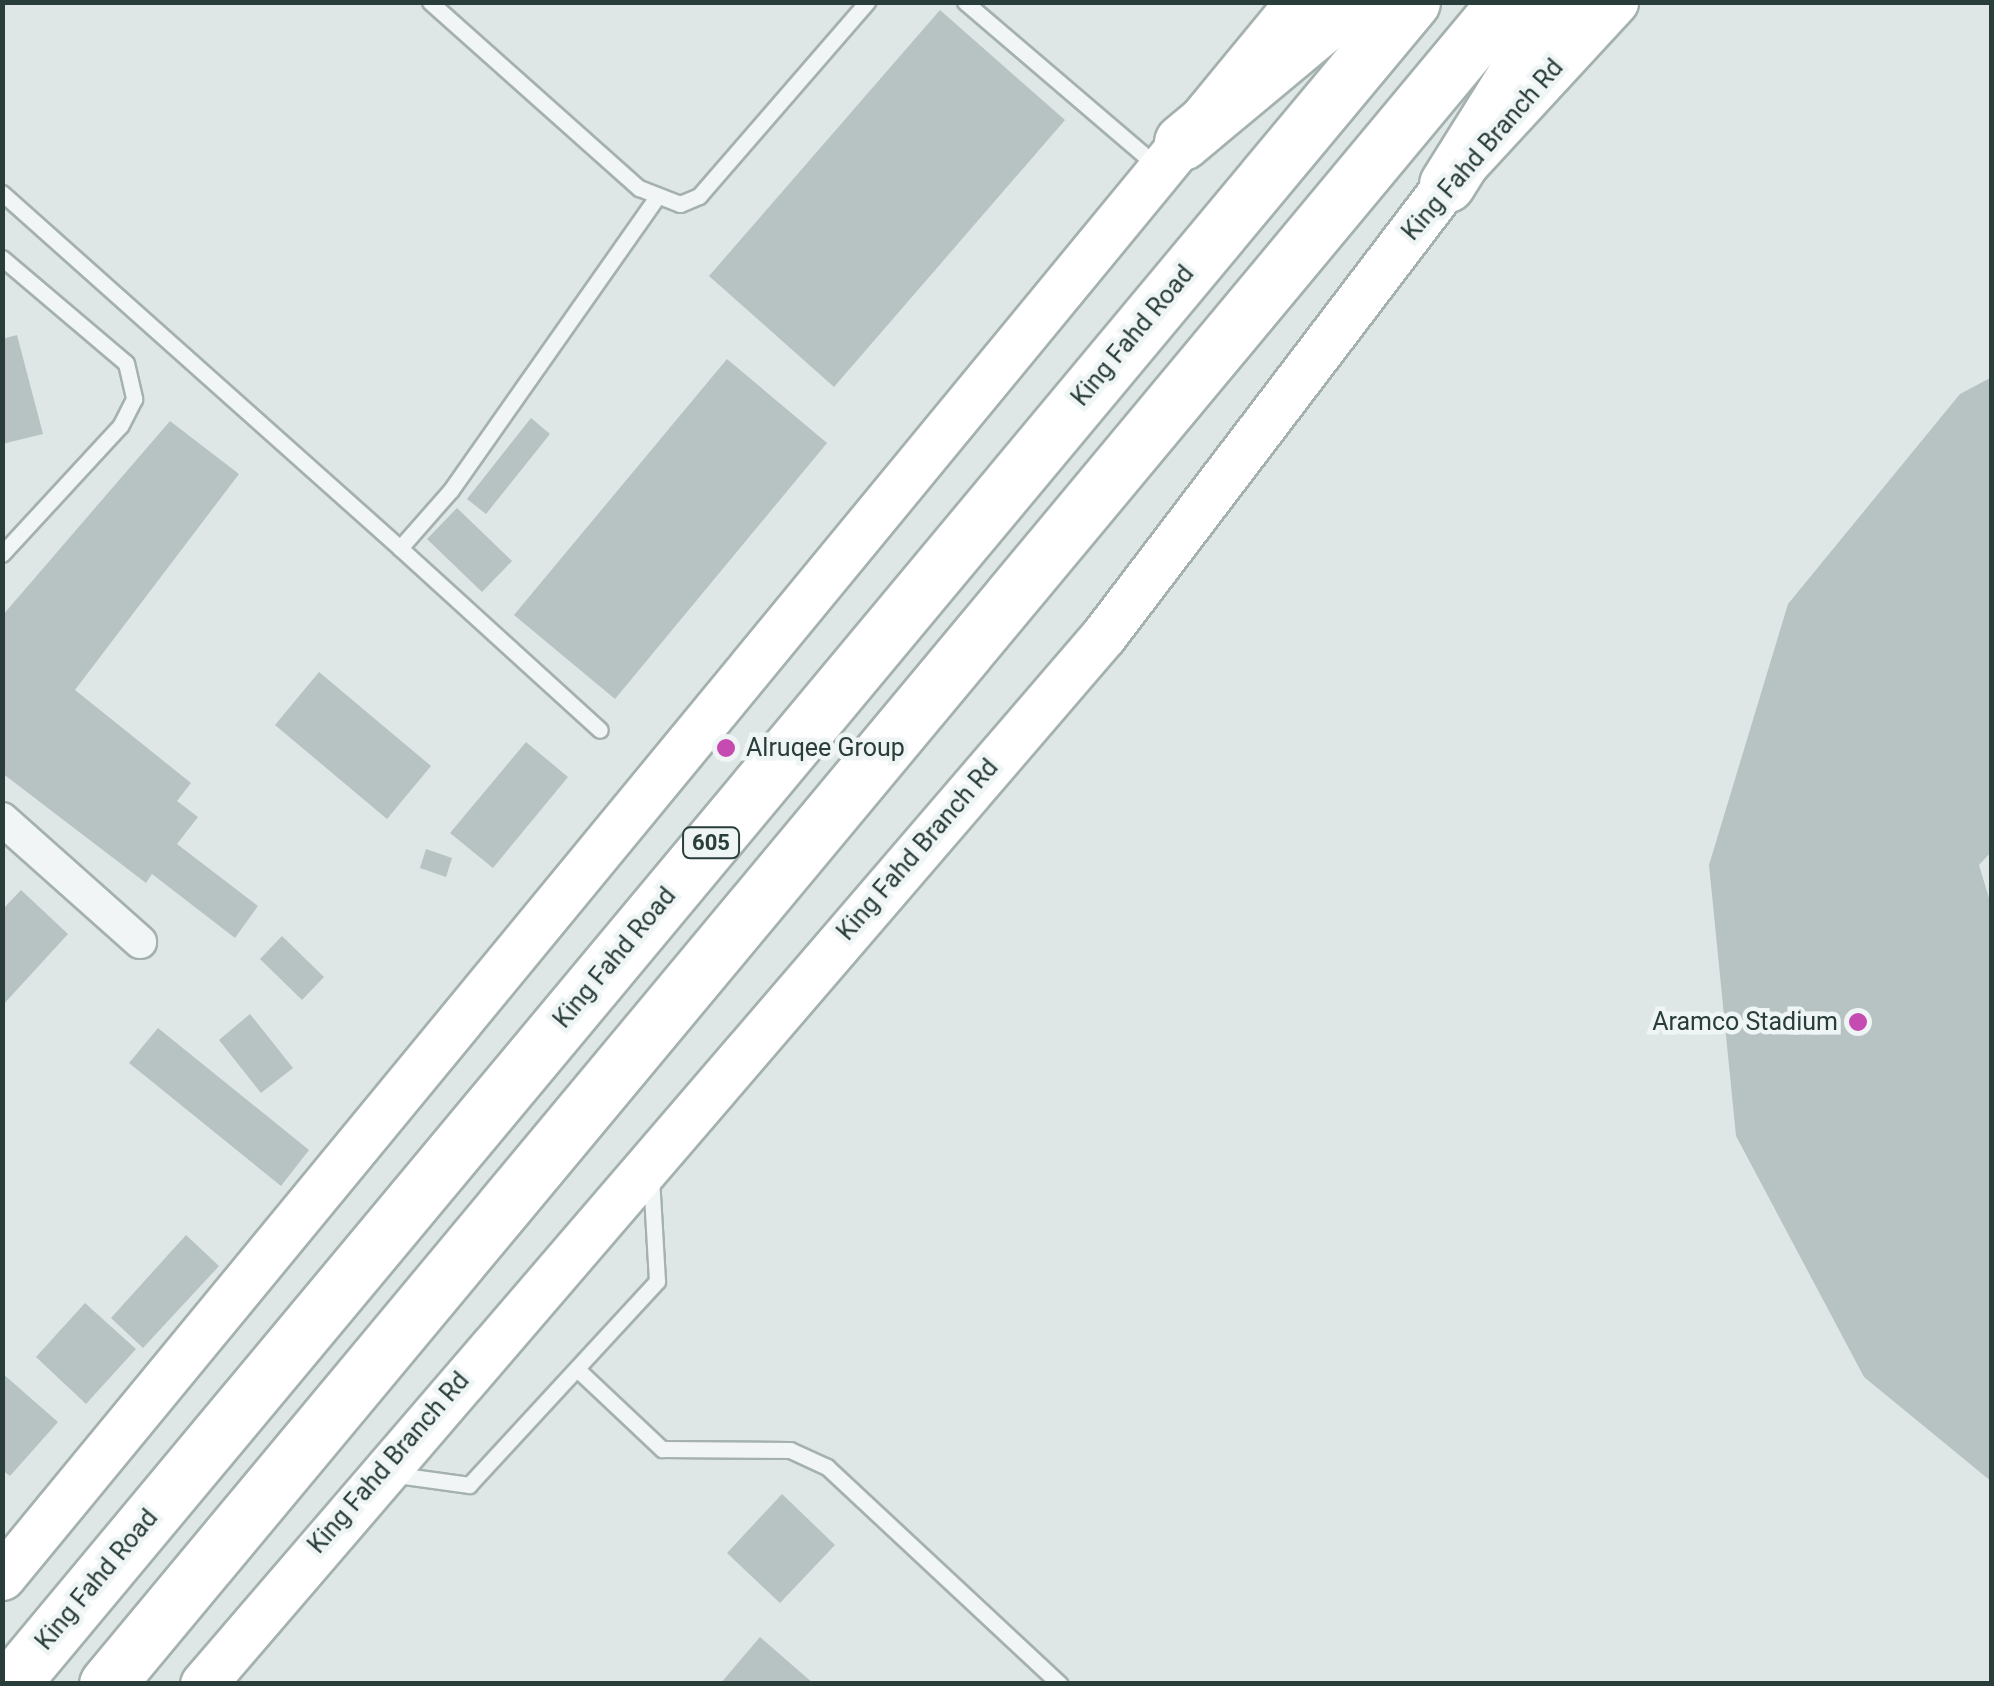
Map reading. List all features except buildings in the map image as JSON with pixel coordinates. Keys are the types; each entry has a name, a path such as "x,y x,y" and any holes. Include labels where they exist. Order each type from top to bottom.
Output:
{"highway":[{"path":"1171,155 1350,2"},
{"name":"King Fahd Road","path":"11,1684 1412,2"},
{"path":"107,1684 1506,2"},
{"path":"1447,184 1561,2"}],"main road":[{"path":"2,1576 1298,2"},
{"name":"King Fahd Branch Rd","path":"202,1684 1104,635 1447,184 1616,2"}],"street":[{"path":"2,818 140,942"}],"lane":[{"path":"430,2 655,200 680,204 700,196 867,2"},
{"path":"965,2 1171,155"},
{"path":"2,194 600,730"},
{"path":"400,548 451,490 655,200"},
{"path":"2,554 120,426 134,399 126,363 3,259"},
{"path":"381,1473 470,1485 657,1281 650,1160"},
{"path":"577,1368 662,1449 790,1450 827,1467 1060,1684"}],"place":[{"name":"Alruqee Group","path":"726,748"},
{"name":"Aramco Stadium","path":"1858,1022"}]}
